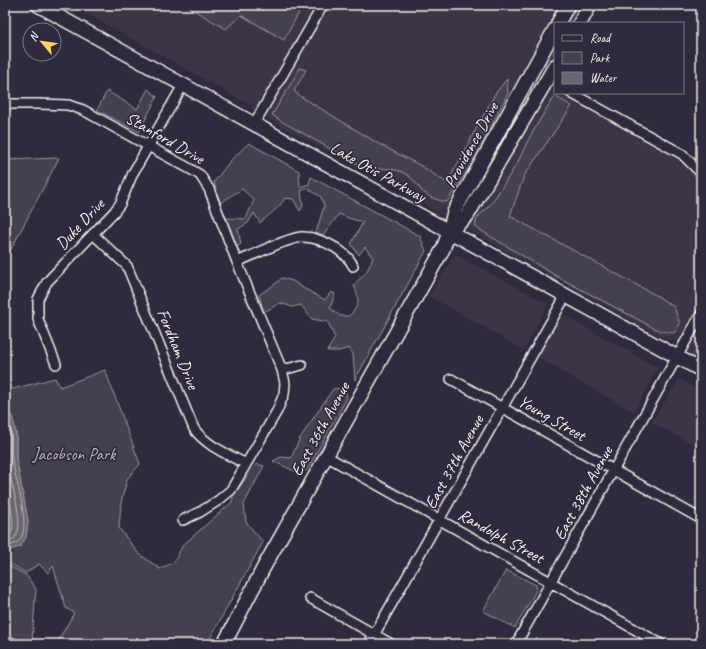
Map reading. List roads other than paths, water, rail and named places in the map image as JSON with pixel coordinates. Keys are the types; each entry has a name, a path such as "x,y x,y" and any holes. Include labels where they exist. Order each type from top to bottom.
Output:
{"main road":[{"name":"Lake Otis Parkway","path":"38,5 701,370"},
{"path":"559,22 568,5"},
{"path":"581,22 590,5"},
{"path":"551,82 542,75 541,68 550,45 553,32"},
{"name":"Providence Drive","path":"449,232 454,212 553,32"},
{"name":"Providence Drive","path":"449,232 467,216 551,82 554,70"},
{"name":"East 36th Avenue","path":"224,644 326,456 443,249 449,232"}],"street":[{"path":"254,124 323,5"},
{"name":"Duke Drive","path":"56,364 38,319 38,299 47,282 120,204 129,182 183,85"},
{"path":"573,94 682,154 701,173"},
{"name":"Stanford Drive","path":"5,104 68,105 84,110 200,175 205,182 282,370 285,382 284,394 277,411 231,490 219,500 200,512 183,520"},
{"name":"Fordham Drive","path":"93,234 127,266 194,429 211,445 246,464"},
{"path":"237,262 288,241 301,237 309,237 328,243 338,249 346,255 353,266"},
{"name":"East 37th Avenue","path":"369,644 566,295"},
{"name":"East 38th Avenue","path":"516,644 701,314"},
{"path":"282,370 302,365"},
{"name":"Young Street","path":"451,379 701,520"},
{"name":"Randolph Street","path":"326,456 661,644"},
{"path":"310,598 391,644"},
{"path":"5,639 13,644"}],"water":[{"path":"5,408 12,416 16,433 16,458 28,521 26,537 20,547 5,551"}],"park label":[{"name":"Jacobson Park","path":"74,454"}]}
